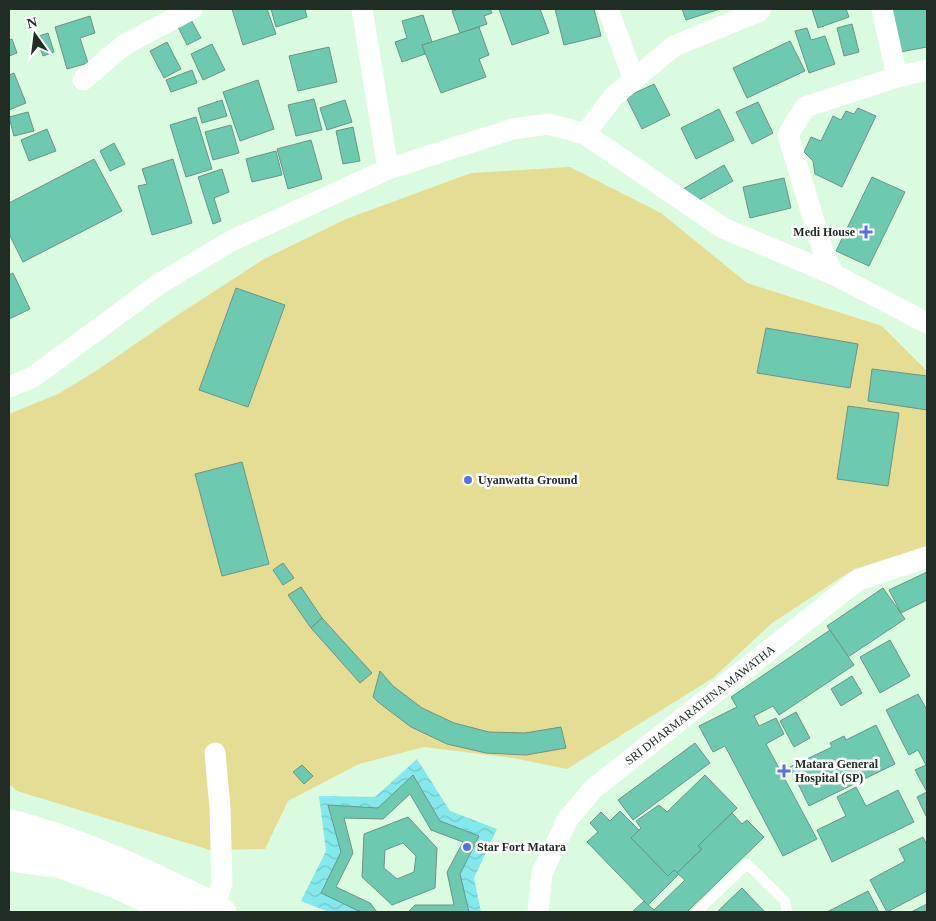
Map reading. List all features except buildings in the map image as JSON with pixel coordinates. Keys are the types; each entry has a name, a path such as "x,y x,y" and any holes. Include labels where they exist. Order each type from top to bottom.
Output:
{"highway":[{"path":"9,823 69,841 125,864 215,910"},
{"path":"9,848 116,884 176,912"}],"street":[{"path":"83,80 124,45 192,9"},
{"path":"362,9 388,169"},
{"path":"608,9 634,80"},
{"path":"882,9 896,77"},
{"path":"585,134 613,97 674,46 760,11"},
{"path":"832,274 823,251 788,135 805,107 896,77 927,70"},
{"path":"9,387 33,377 160,284 231,241 388,169 513,129 548,124 585,134 723,228 832,274 927,323"},
{"name":"SRI DHARMARATHNA MAWATHA","path":"538,912 542,873 567,820 593,789 858,580 927,556"},
{"path":"215,753 220,808 222,884 215,910"}],"lane":[{"path":"697,912 747,864 785,901 787,912"},
{"path":"9,866 116,884"}],"shaded area":[{"name":"Uyanwatta Ground","path":"570,167 661,213 747,283 882,326 927,371 927,546 854,569 772,623 713,678 567,769 513,758 424,747 359,764 288,801 265,849 210,850 17,791 9,784 9,414 58,394 96,371 264,259 346,219 471,173"}],"water":[{"path":"417,759 450,811 497,829 474,878 481,912 469,912 460,874 479,836 440,821 413,775 378,808 328,805 341,852 321,893 361,912 329,912 301,901 326,851 319,796 375,797"}],"place":[{"name":"Medi House","path":"866,232"},
{"name":"Uyanwatta Ground","path":"468,480"},
{"name":"Matara General Hospital (SP)","path":"784,771"},
{"name":"Star Fort Matara","path":"467,847"}]}
